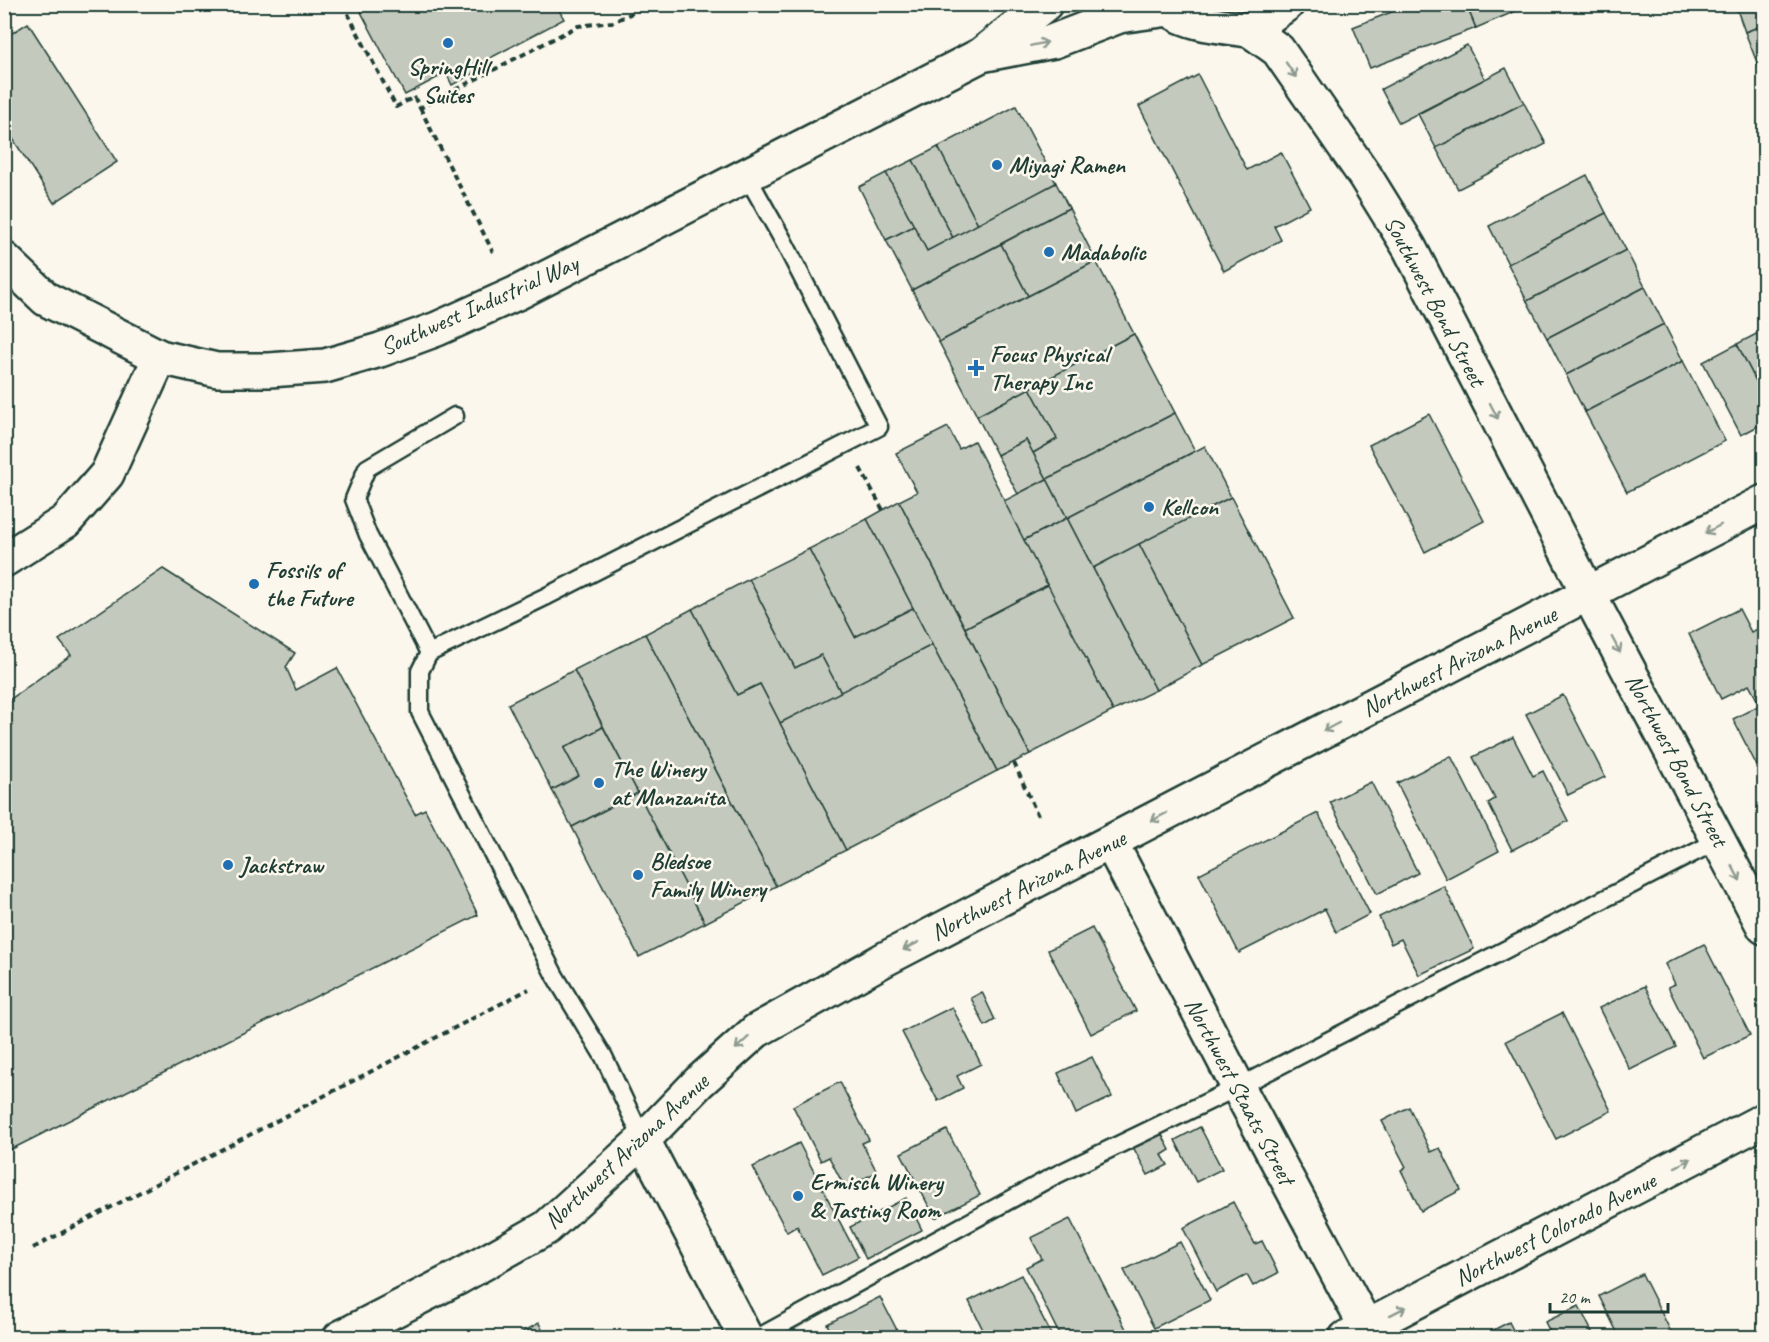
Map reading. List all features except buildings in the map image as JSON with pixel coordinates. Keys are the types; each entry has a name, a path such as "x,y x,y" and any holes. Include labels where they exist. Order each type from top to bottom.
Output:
{"street":[{"name":"Southwest Industrial Way","path":"160,357 217,370 269,370 325,366 380,350 437,328 517,293 981,55 1045,4"},
{"path":"1250,30 1287,4"},
{"name":"Southwest Industrial Way","path":"981,55 1054,40 1119,16 1167,7 1187,19 1250,30"},
{"name":"Southwest Bond Street","path":"1250,30 1278,50 1365,176 1409,247 1588,593"},
{"path":"4,259 46,299 160,357 107,474 66,521 4,560"},
{"name":"Northwest Arizona Avenue","path":"340,1338 459,1277 546,1227 643,1140 699,1082 756,1031 885,959 1764,502"},
{"name":"Northwest Bond Street","path":"1588,593 1764,927"},
{"name":"Northwest Staats Street","path":"1111,843 1238,1087 1362,1334"},
{"name":"Northwest Colorado Avenue","path":"1362,1334 1764,1120"},
{"path":"643,1140 746,1338"}],"lane":[{"path":"643,1140 604,1057 555,976 420,712 420,671 429,653 879,427 783,240 747,176"},
{"path":"429,653 368,535 354,499 367,468 455,416"},
{"path":"757,1338 1052,1177 1238,1087 1719,840"}],"path":[{"path":"343,4 396,107 414,97 493,252"},
{"path":"420,108 578,26 613,22 651,4"},
{"path":"846,444 883,510"},
{"path":"1014,763 1038,816"},
{"path":"33,1248 555,976"}],"place":[{"name":"SpringHill Suites","path":"448,43"},
{"name":"Miyagi Ramen","path":"997,165"},
{"name":"Madabolic","path":"1049,252"},
{"name":"Focus Physical Therapy Inc","path":"976,368"},
{"name":"Kellcon","path":"1149,507"},
{"name":"Fossils of the Future","path":"254,584"},
{"name":"The Winery at Manzanita","path":"599,783"},
{"name":"Jackstraw","path":"228,865"},
{"name":"Bledsoe Family Winery","path":"638,875"},
{"name":"Ermisch Winery & Tasting Room","path":"798,1196"}]}
